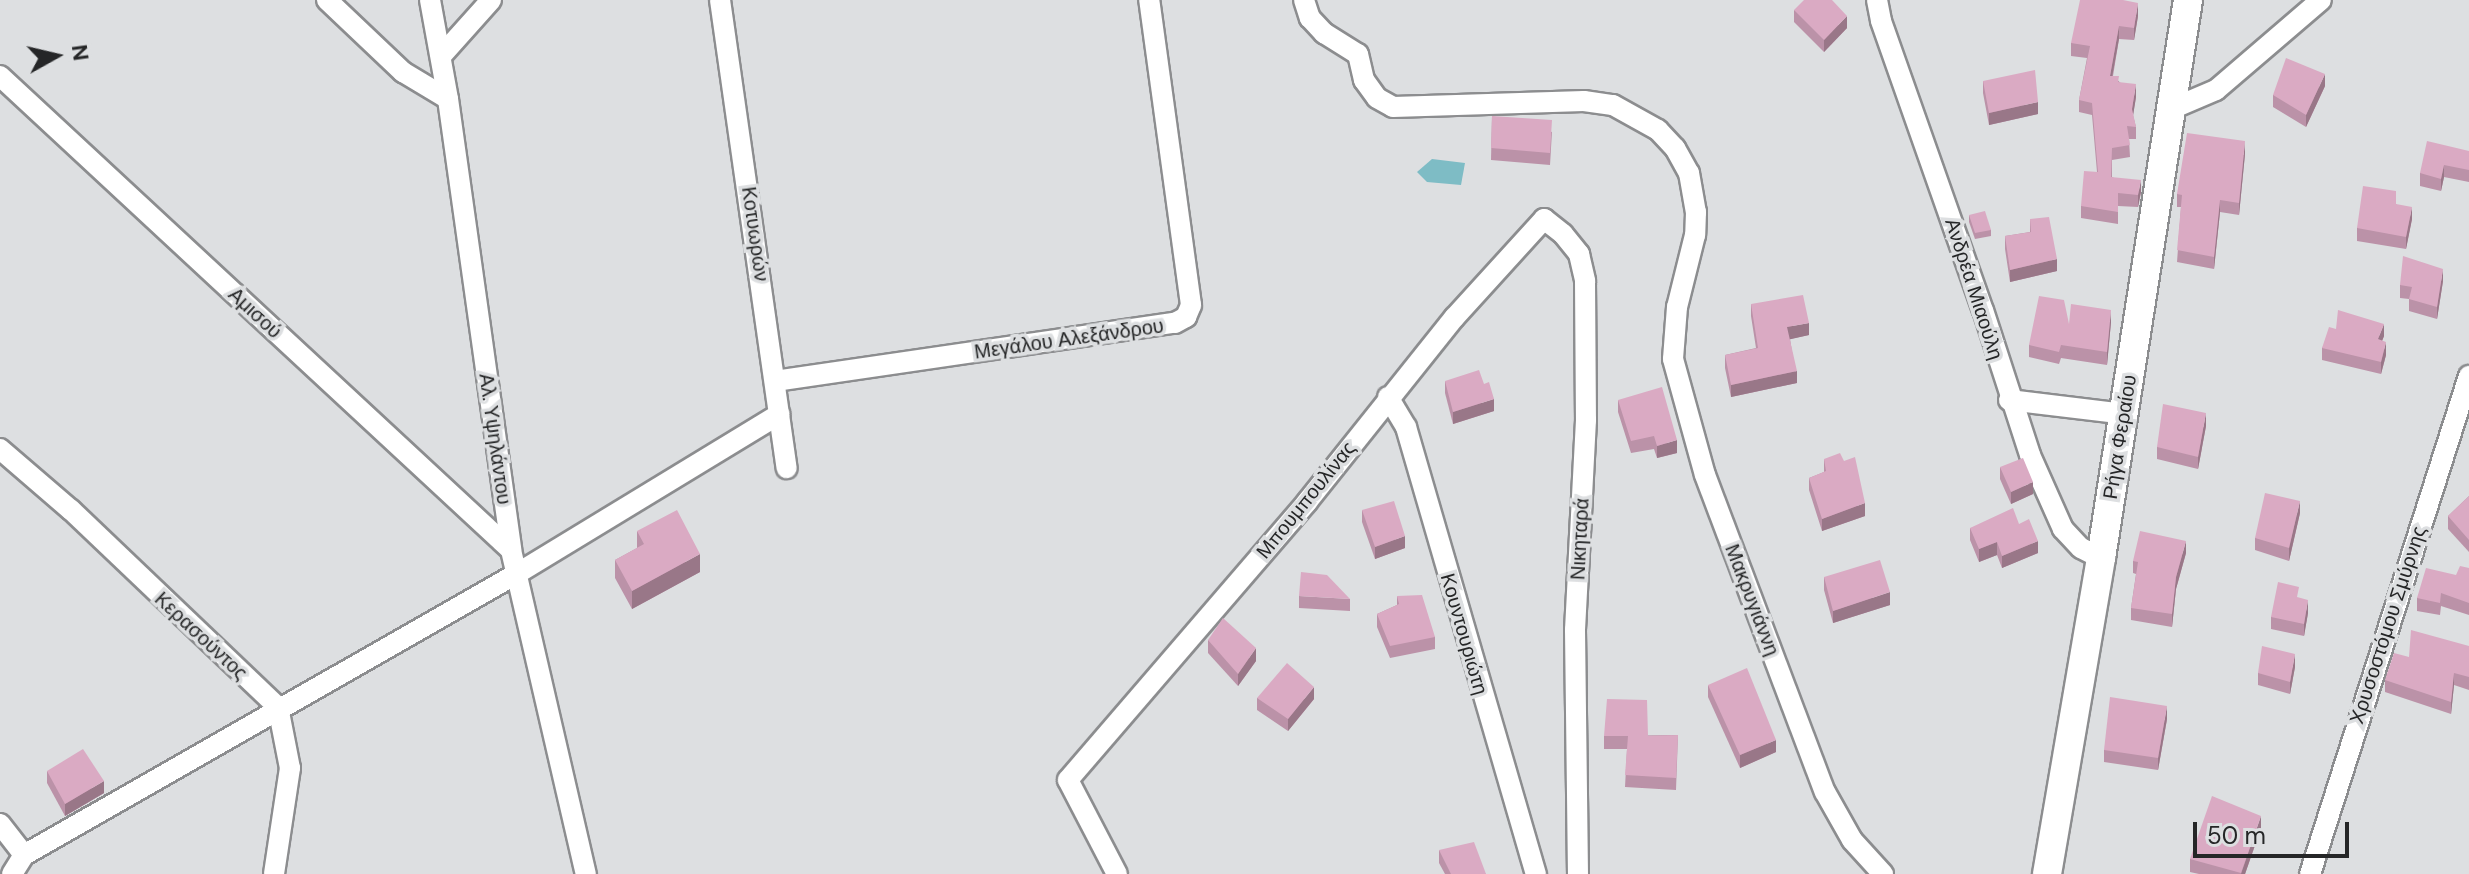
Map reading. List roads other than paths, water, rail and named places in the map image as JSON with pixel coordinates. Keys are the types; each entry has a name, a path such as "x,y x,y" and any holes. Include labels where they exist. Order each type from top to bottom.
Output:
{"street":[{"path":"327,0 403,72 448,99"},
{"name":"Αλ. Υψηλάντου","path":"430,0 448,99 511,550 585,874"},
{"path":"441,56 491,0"},
{"name":"Κοτυωρών","path":"720,0 787,468"},
{"name":"Μεγάλου Αλεξάνδρου","path":"775,381 1175,323 1186,317 1191,305 1149,0"},
{"name":"Μακρυγιάννη","path":"1304,0 1310,18 1324,33 1358,54 1364,80 1377,98 1393,107 1584,101 1613,105 1658,130 1675,148 1689,173 1694,192 1695,235 1677,307 1673,359 1722,524 1756,602 1825,792 1852,840 1883,874"},
{"name":"Ανδρέα Μιαούλη","path":"1877,0 1881,21 1983,310 2009,400 2063,529 2081,548 2101,558"},
{"name":"Ρήγα Φεραίου","path":"2047,874 2101,558 2188,0"},
{"path":"2169,110 2216,90 2321,0"},
{"name":"Αμισού","path":"0,76 511,550"},
{"name":"Μπουμπουλίνας","path":"1117,874 1068,780 1307,502 1388,397 1544,219"},
{"name":"Νικηταρά","path":"1544,219 1563,234 1579,254 1585,281 1586,420 1575,630 1578,874"},
{"name":"Χρυσοστόμου Σμύρνης","path":"2310,874 2469,376"},
{"name":"Κουντουριώτη","path":"1388,397 1406,427 1536,874"},
{"path":"2009,400 2124,414"},
{"path":"12,874 24,855 278,707 518,573 779,414"},
{"name":"Κερασούντος","path":"0,449 71,510 278,707"},
{"path":"274,874 290,768 278,707"},
{"path":"0,824 24,855"}],"water":[{"path":"1432,159 1465,163 1461,185 1427,182 1417,172"}]}
